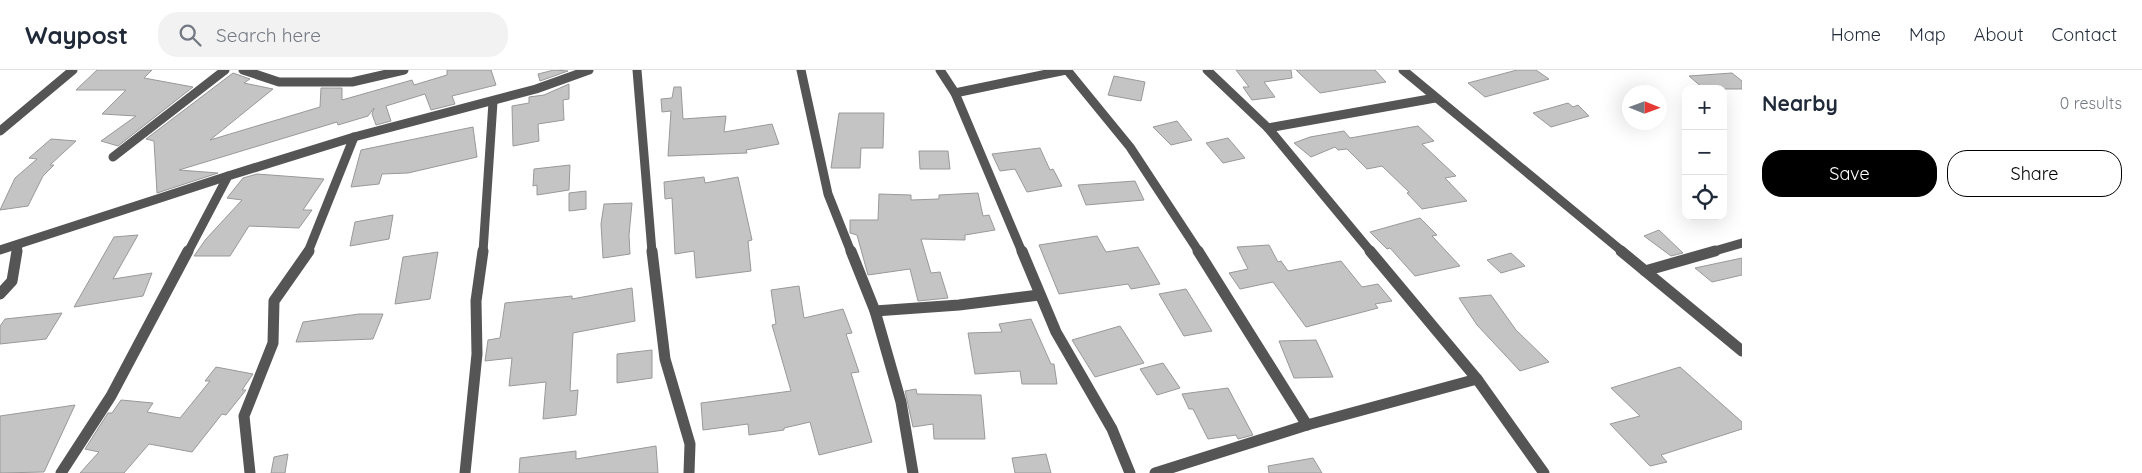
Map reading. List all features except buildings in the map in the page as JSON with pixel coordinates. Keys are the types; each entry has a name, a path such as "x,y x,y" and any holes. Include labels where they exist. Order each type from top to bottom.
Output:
{"street":[{"path":"0,131 73,70"},
{"path":"113,157 225,70"},
{"path":"244,70 279,82 352,82 404,70"},
{"path":"0,250 354,137 492,102 590,70"},
{"path":"637,70 653,264 664,350 690,444 689,473"},
{"path":"801,70 828,194 875,311 900,402 913,473"},
{"path":"940,70 955,93 1056,332 1112,430 1130,473"},
{"path":"955,93 1066,70 1135,155 1307,425"},
{"path":"1207,70 1268,128 1477,379 1504,421 1521,440 1544,473"},
{"path":"1403,70 1742,351"},
{"path":"1268,128 1435,98"},
{"path":"465,473 478,354 476,301 484,241 492,102"},
{"path":"250,473 244,416 273,343 274,300 310,250 354,137"},
{"path":"61,473 111,396 228,176"},
{"path":"1645,271 1742,243"},
{"path":"0,294 12,281 18,245"},
{"path":"875,311 959,305 1039,295"},
{"path":"1155,473 1307,425 1477,379"}]}
